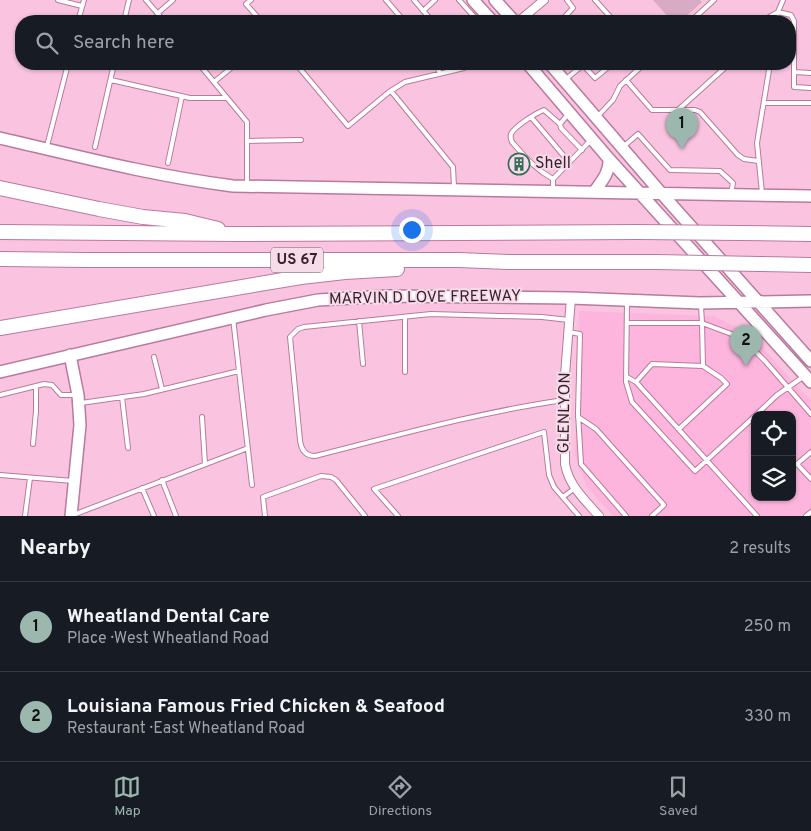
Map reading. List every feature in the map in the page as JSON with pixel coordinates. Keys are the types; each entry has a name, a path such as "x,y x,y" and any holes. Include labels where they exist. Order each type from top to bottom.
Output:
{"highway":[{"path":"0,188 143,217 186,221 236,234"},
{"name":"US 67","path":"0,232 236,234 683,232 811,234"},
{"name":"MARVIN D LOVE FREEWAY","path":"0,259 459,260 811,265"},
{"path":"0,267 34,267 85,260"},
{"path":"0,328 301,277 372,270 458,267 508,262"}],"main road":[{"path":"473,0 487,15"},
{"path":"496,0 509,15"},
{"path":"533,70 609,159 809,376"},
{"path":"555,70 811,362"},
{"path":"548,87 568,102 583,118 589,120 596,118"},
{"path":"0,138 108,164 202,182 247,186 811,196"},
{"path":"594,192 608,171 609,159"},
{"name":"MARVIN D LOVE FREEWAY","path":"0,372 318,300 354,297 571,298 700,303 811,301"},
{"path":"70,355 78,399 80,425 71,516"}],"street":[{"path":"526,15 544,0"},
{"name":"GLENLYON","path":"571,298 564,400 565,464 567,474 575,488 599,516"}],"lane":[{"path":"58,0 82,6"},
{"path":"80,15 84,0"},
{"path":"125,15 129,0"},
{"path":"146,0 158,14 173,0"},
{"path":"251,0 246,4 256,15"},
{"path":"386,0 399,15"},
{"path":"414,0 427,15"},
{"path":"423,11 435,0"},
{"path":"459,0 473,15"},
{"path":"567,0 574,8 567,15"},
{"path":"595,0 609,15"},
{"path":"697,15 714,0"},
{"path":"777,15 783,0"},
{"path":"773,15 778,12 791,15"},
{"path":"46,149 66,70"},
{"path":"95,147 112,70"},
{"path":"204,70 247,122 247,186"},
{"path":"214,82 229,70"},
{"path":"301,70 348,126 405,82 452,70"},
{"path":"438,70 440,74"},
{"path":"564,80 576,70"},
{"path":"588,70 595,78 605,70"},
{"path":"596,118 613,100 620,86 637,70"},
{"path":"678,110 722,70"},
{"path":"762,195 757,143 769,70"},
{"path":"811,73 794,72 794,87 811,88"},
{"path":"110,80 190,98 227,98"},
{"path":"626,80 652,110 695,110 700,112 738,155 744,159 758,161"},
{"path":"391,91 453,167 454,190"},
{"path":"168,163 182,96"},
{"path":"764,103 811,103"},
{"path":"553,179 532,165 512,142 512,134 530,117 544,110 560,124 561,128 582,150"},
{"path":"560,124 570,112"},
{"path":"530,117 569,162"},
{"path":"622,148 638,134 670,170 720,171 733,183 731,195"},
{"path":"553,191 553,179 593,138"},
{"path":"247,141 302,140"},
{"path":"627,300 626,377 632,402 695,471 751,419"},
{"path":"700,303 704,366"},
{"path":"564,400 520,406 316,456 309,456 301,449 290,337 298,329 304,327 431,314 542,317 569,320"},
{"path":"405,317 405,372"},
{"path":"233,318 252,485"},
{"path":"359,322 364,364"},
{"path":"627,324 702,322 742,338 765,361 811,414"},
{"path":"568,332 580,334 578,417 581,464 626,516"},
{"path":"154,358 162,389"},
{"path":"636,382 652,364 704,366 727,384 679,429"},
{"path":"0,395 44,384 52,385 61,394 78,399 122,397 239,371"},
{"path":"760,411 788,387 809,376"},
{"path":"626,377 636,382 757,516"},
{"path":"33,444 36,386"},
{"path":"122,397 128,448"},
{"path":"202,417 205,464"},
{"path":"578,417 596,429 664,505 652,516"},
{"path":"398,516 374,489 544,432 549,475 554,487 579,516"},
{"path":"71,516 248,448"},
{"path":"811,452 797,464 811,479"},
{"path":"0,475 74,481"},
{"path":"265,516 263,497 321,476 331,477 336,480 365,516"},
{"path":"25,516 30,478"},
{"path":"162,480 176,516"},
{"path":"142,488 154,516"},
{"path":"563,497 575,488"},
{"path":"806,516 811,512"}],"shaded area":[{"path":"653,0 700,0 702,2 688,15 667,15"},
{"path":"579,311 713,316 749,333 811,401 811,516 613,516 587,487 575,456"}],"place":[{"name":"Wheatland Dental Care","path":"682,149"},
{"name":"Shell","path":"519,164"},
{"name":"Louisiana Famous Fried Chicken & Seafood","path":"746,366"}]}
